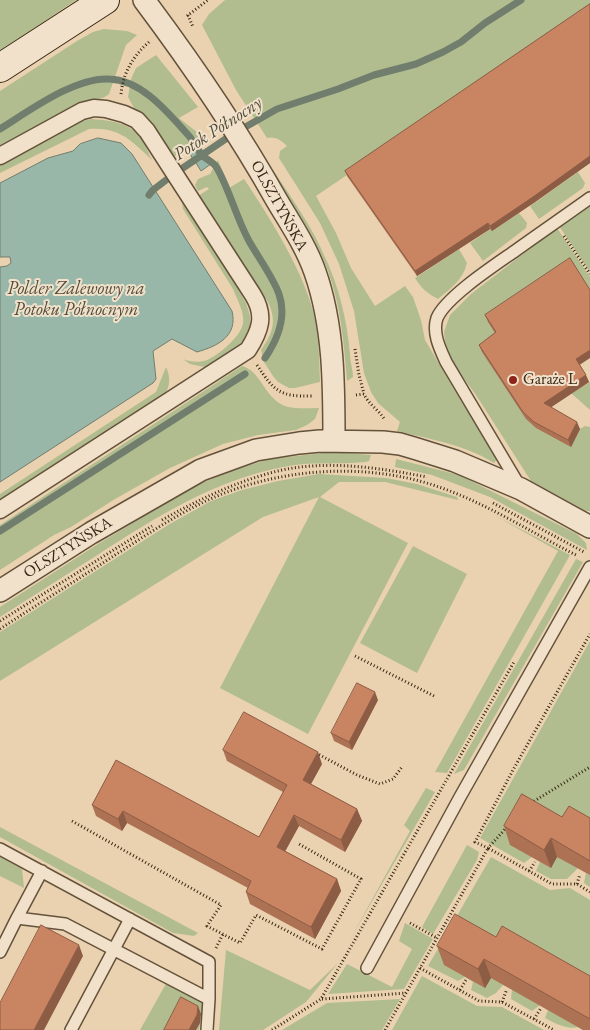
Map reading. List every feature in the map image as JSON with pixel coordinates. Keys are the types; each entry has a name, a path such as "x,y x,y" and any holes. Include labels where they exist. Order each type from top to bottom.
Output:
{"main road":[{"path":"0,68 105,0"}],"street":[{"name":"OLSZTYŃSKA","path":"144,0 178,45 246,146 305,250 315,273 330,340 334,395 334,441"},
{"path":"0,156 82,110 100,108 121,112 136,120 147,131 259,304 261,314 256,337 248,350 0,510"},
{"name":"OLSZTYŃSKA","path":"0,591 91,533 201,470 256,450 299,443 334,441 400,444 455,461 521,489 590,527"}],"lane":[{"path":"521,489 446,362 439,347 435,330 438,318 446,306 466,287 590,198"},
{"path":"367,968 586,563"},
{"path":"0,849 209,962 207,1030"},
{"path":"0,952 42,871"},
{"path":"17,918 65,924 209,999"},
{"path":"71,1030 130,919"}],"path":[{"path":"555,223 590,274"},
{"path":"0,621 186,507 203,498 260,477 283,470 314,466 335,466 379,469 435,479"},
{"path":"0,629 154,530 208,500 247,485 321,471 391,475 437,486 466,497 586,563"},
{"path":"486,499 590,555"},
{"path":"590,634 513,770 475,842 552,884 577,884 590,892"},
{"path":"356,656 436,696"},
{"path":"272,1030 321,999 516,658"},
{"path":"314,752 357,776 380,784 393,779 402,767"},
{"path":"526,807 590,767"},
{"path":"72,821 220,904 207,926 240,943 256,915 322,949 361,878 299,844"},
{"path":"386,1030 488,848 509,825"},
{"path":"529,871 535,862"},
{"path":"577,884 580,874"},
{"path":"405,920 437,939"},
{"path":"420,968 479,1001 502,1002 554,1030"},
{"path":"460,990 466,980"},
{"path":"502,1002 507,990"},
{"path":"321,999 406,993"},
{"path":"534,1019 541,1008"}],"green space":[{"path":"0,0 76,0 0,51"},
{"path":"225,0 590,0 590,10 316,196 336,233 351,268 375,306 405,286 413,297 421,320 425,340 498,458 494,463 459,447 397,431 400,422 378,403 371,392 364,373 354,311 339,264 320,223 279,158 280,151 287,146 278,139 267,138 236,90 202,25 209,14"},
{"path":"104,29 127,31 137,35 126,45 109,94 99,99 79,102 0,147 0,91 77,41 93,32"},
{"path":"156,55 198,107 179,118 202,136 197,142 175,156 146,117 134,108 128,97 131,79 136,68"},
{"path":"91,119 112,121 137,133 152,160 138,146 124,136 109,130 89,129 0,173 0,163 78,122"},
{"path":"264,157 312,230 334,279 344,316 353,372 353,377 347,381 339,312 328,271 315,241 262,158"},
{"path":"218,160 229,188 244,179 272,223 305,286 315,321 320,382 289,388 278,382 264,362 261,350 271,332 273,321 271,309 198,196 209,189 207,187 198,191 195,185 198,179 210,174"},
{"path":"578,172 585,183 583,188 539,219 530,206"},
{"path":"182,203 217,252 246,303 250,316 250,325 244,341 209,368 190,364 183,359 201,362 217,354 238,334 243,324 243,315 233,289 183,209"},
{"path":"590,206 590,272 559,226"},
{"path":"519,213 527,223 526,228 483,261 470,243"},
{"path":"557,228 590,277 590,291 537,426 580,429 585,426 590,427 590,511 586,511 531,481 476,395 451,361 445,342 444,332 450,315 471,294"},
{"path":"459,249 467,263 463,274 438,299 425,290 415,278"},
{"path":"242,366 249,369 280,403 292,408 319,408 315,419 296,430 258,435 223,444 170,468 115,499 71,527 54,535 0,570 0,525"},
{"path":"166,367 169,374 169,382 164,396 0,502 0,494 156,392"},
{"path":"590,382 590,410 571,393"},
{"path":"332,452 371,455 369,461 366,462 303,464 283,467 258,473 210,490 142,527 0,617 0,607 98,544 191,488 228,472 269,459"},
{"path":"396,459 459,475 577,534 586,543 587,550 490,497 432,475 395,467"},
{"path":"319,474 386,478 417,484 457,497 458,500 385,482 339,482 320,497 408,543 308,734 220,688 319,497 263,517 0,681 0,632 168,525 211,501 242,490 278,481"},
{"path":"494,515 570,555 447,773 435,772 558,551"},
{"path":"413,546 467,574 417,673 360,643"},
{"path":"576,559 583,562 464,770 454,774"},
{"path":"590,641 590,887 584,883 586,873 578,868 567,879 551,879 536,871 540,862 532,857 524,863 480,838"},
{"path":"426,788 435,792 348,943 410,831 404,825"},
{"path":"0,827 198,933 194,936 173,933 0,837"},
{"path":"467,845 479,852 477,860 433,934 422,927"},
{"path":"0,857 22,869 24,888 0,876"},
{"path":"491,857 550,890 570,888 590,900 590,1030 566,1027 545,1018 548,1010 540,1005 532,1011 511,999 512,989 503,985 496,993 487,998 471,990 473,982 465,977 458,981 428,966"},
{"path":"405,923 433,939 404,989 328,994 347,964 392,987 412,949 399,941"},
{"path":"226,950 310,990 338,963 306,1002 263,1030 219,1030"},
{"path":"422,976 477,1006 502,1007 544,1030 392,1030"},
{"path":"167,982 204,1003 199,1030 140,1030"},
{"path":"400,999 382,1030 282,1030 327,1003"}],"water":[{"name":"Polder Zalewowy na Potoku Północnym","path":"98,138 121,143 132,154 232,311 232,327 225,339 212,347 197,352 172,339 153,351 156,379 153,383 0,482 0,267 11,263 10,257 0,257 0,183 48,158 73,151 80,144"},
{"path":"197,142 211,164 201,171 196,163 192,164 190,161 193,159 187,149"}],"building":[{"path":"590,4 590,156 490,226 488,223 415,271 345,171"},
{"path":"570,258 590,290 590,350 576,359 586,375 544,403 577,422 568,440 534,422 523,412 479,345 496,332 485,315"},
{"path":"357,683 375,692 349,742 331,733"},
{"path":"244,712 318,752 303,780 357,809 341,840 294,815 277,847 337,879 311,927 246,892 251,881 123,811 118,819 92,805 116,760 259,837 287,785 223,750"},
{"path":"522,794 562,817 569,806 590,818 590,861 551,838 544,850 504,826"},
{"path":"455,914 496,937 502,926 590,976 590,1019 484,959 478,969 437,946"},
{"path":"41,925 79,945 34,1030 0,1030 0,1003"},
{"path":"181,997 198,1006 197,1015 189,1030 164,1030"}],"waterway":[{"name":"Potok Północny","path":"149,195 174,174 233,134 277,109 374,75 416,64 443,52 461,42 485,23 521,0"},
{"path":"0,129 53,96 82,83 96,80 109,79 133,85 154,100 190,137 201,154 216,166 244,232 276,287 281,303 282,319 274,343 265,358"},
{"path":"0,531 245,374"}],"place":[{"name":"Garaże L","path":"513,380"}]}
